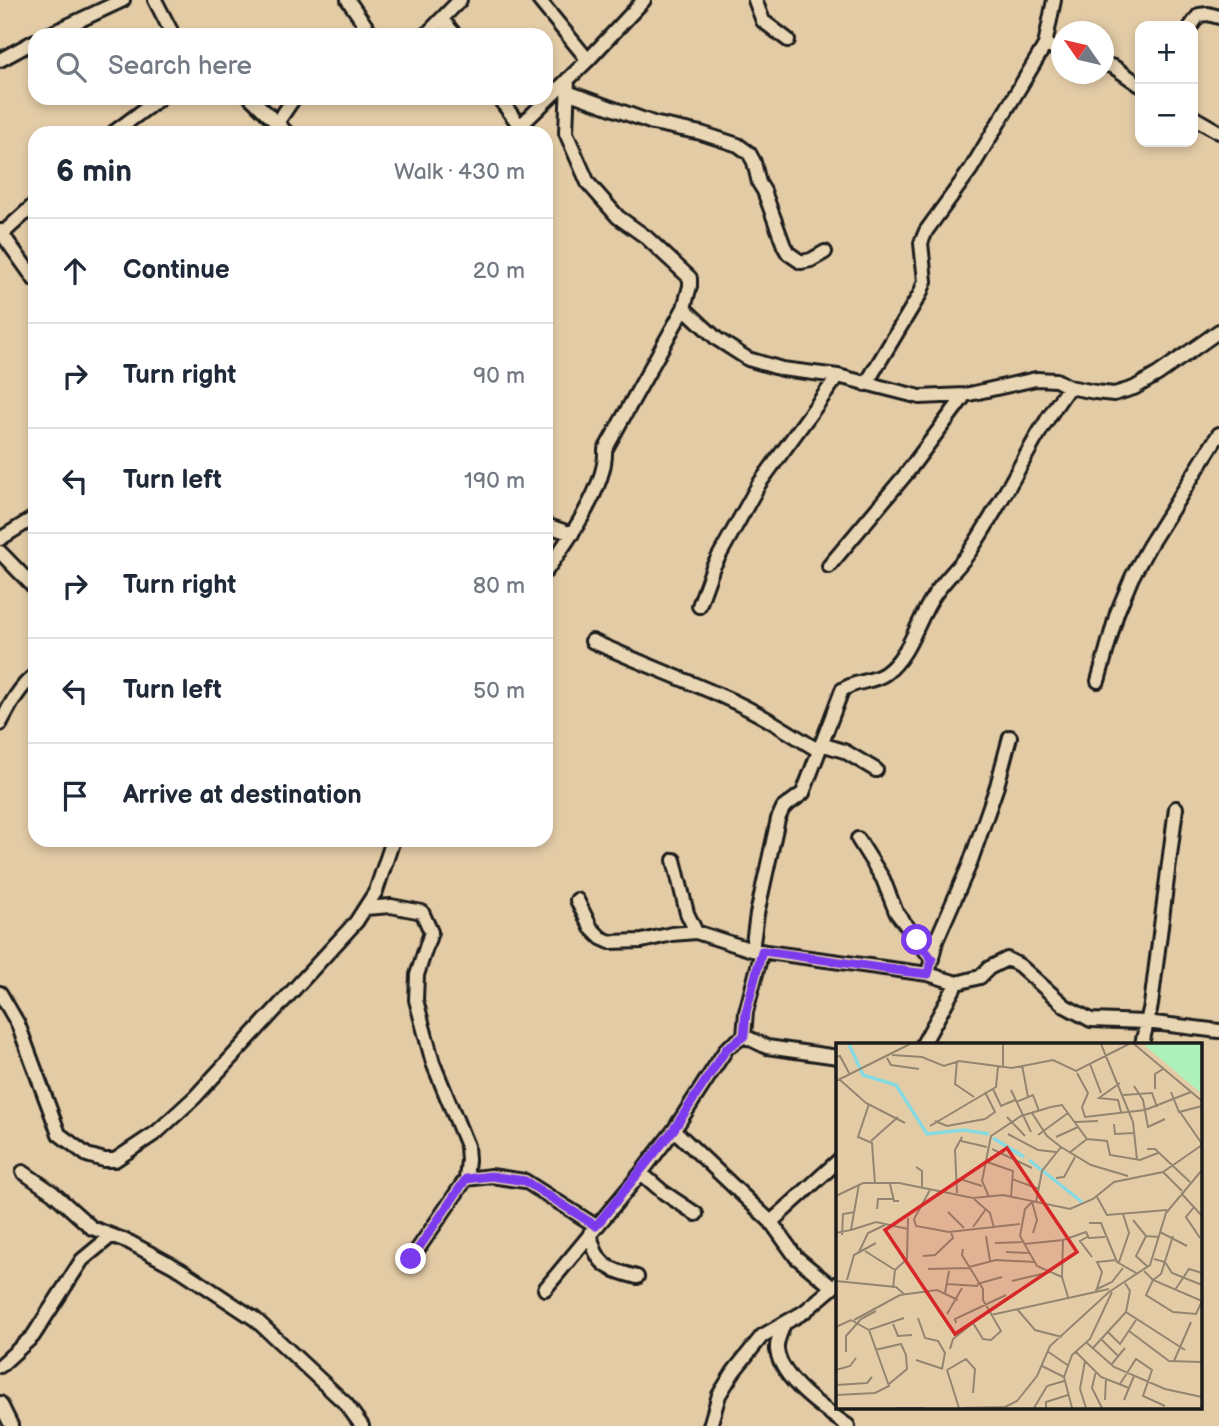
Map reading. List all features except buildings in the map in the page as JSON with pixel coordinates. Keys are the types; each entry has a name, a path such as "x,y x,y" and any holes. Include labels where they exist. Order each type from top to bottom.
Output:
{"street":[{"path":"63,28 123,0"},
{"path":"155,0 169,28"},
{"path":"348,0 367,28"},
{"path":"433,28 460,0"},
{"path":"539,0 588,60"},
{"path":"553,98 644,0"},
{"path":"754,0 763,21 788,40"},
{"path":"866,384 925,281 921,243 926,231 971,169 1045,45 1054,0"},
{"path":"1195,21 1199,15 1219,17"},
{"path":"442,19 449,28"},
{"path":"0,60 28,45"},
{"path":"1045,45 1051,47"},
{"path":"1114,67 1139,84"},
{"path":"567,86 653,123 701,133 738,145 749,153 754,162 777,230 788,253 801,262 811,260 824,252"},
{"path":"553,561 572,534 606,464 605,450 684,308 690,286 690,278 646,237 618,217 589,183 566,133 567,86"},
{"path":"122,126 151,105"},
{"path":"258,105 280,126"},
{"path":"277,123 289,105"},
{"path":"503,105 514,126"},
{"path":"521,126 545,105"},
{"path":"1198,120 1219,132"},
{"path":"28,210 1,232 28,270"},
{"path":"684,308 717,339 748,359 782,369 838,376 920,397 965,395 1036,379 1056,380 1069,387 1114,394 1134,388 1158,374 1219,331"},
{"path":"699,606 713,567 759,484 838,376"},
{"path":"744,1036 757,951 757,914 778,819 783,808 803,793 842,690 852,683 885,674 905,653 933,598 949,575 969,554 1039,431 1069,387"},
{"path":"829,566 906,474 965,395"},
{"path":"1098,681 1118,613 1132,577 1219,434"},
{"path":"0,538 28,521"},
{"path":"553,527 572,534"},
{"path":"0,552 28,581"},
{"path":"592,641 657,671 727,698 820,747 844,751 876,770"},
{"path":"0,724 12,703 28,684"},
{"path":"928,974 936,941 961,886 998,786 1010,737"},
{"path":"1142,1043 1151,1004 1176,808"},
{"path":"858,839 883,879 896,912 932,959"},
{"path":"0,993 18,1024 60,1134 87,1155 114,1160 156,1132 195,1097 356,922 376,891 391,847"},
{"path":"674,860 687,913 696,932"},
{"path":"577,900 591,928 601,938 610,942 642,941 671,934 696,932 757,951 928,974 957,983 980,977 989,968 1007,959 1019,965 1065,1006 1091,1020 1146,1022 1219,1031"},
{"path":"365,908 391,906 422,912 428,921 431,932 417,975 416,1000 433,1063 467,1146 466,1179 411,1259"},
{"path":"924,1043 957,983"},
{"path":"744,1036 767,1046 836,1057"},
{"path":"545,1289 641,1173 674,1129 727,1048 744,1036"},
{"path":"674,1129 771,1222 796,1257 835,1285 804,1312 762,1336 719,1395 710,1426"},
{"path":"771,1222 836,1163"},
{"path":"23,1172 53,1193 92,1228 129,1242 181,1270 256,1319 346,1404 362,1426"},
{"path":"641,1173 696,1214"},
{"path":"466,1179 491,1176 525,1181 593,1229"},
{"path":"593,1229 593,1248 605,1266 637,1277"},
{"path":"0,1366 33,1336 82,1260 111,1236"},
{"path":"784,1323 778,1337 777,1350 783,1368 800,1388 848,1426"},
{"path":"0,1403 11,1425"}],"route":[{"path":"411,1259 466,1179 491,1176 525,1181 596,1226 674,1129 727,1048 744,1036 746,1012 762,951 928,974 932,959 917,940"}]}
